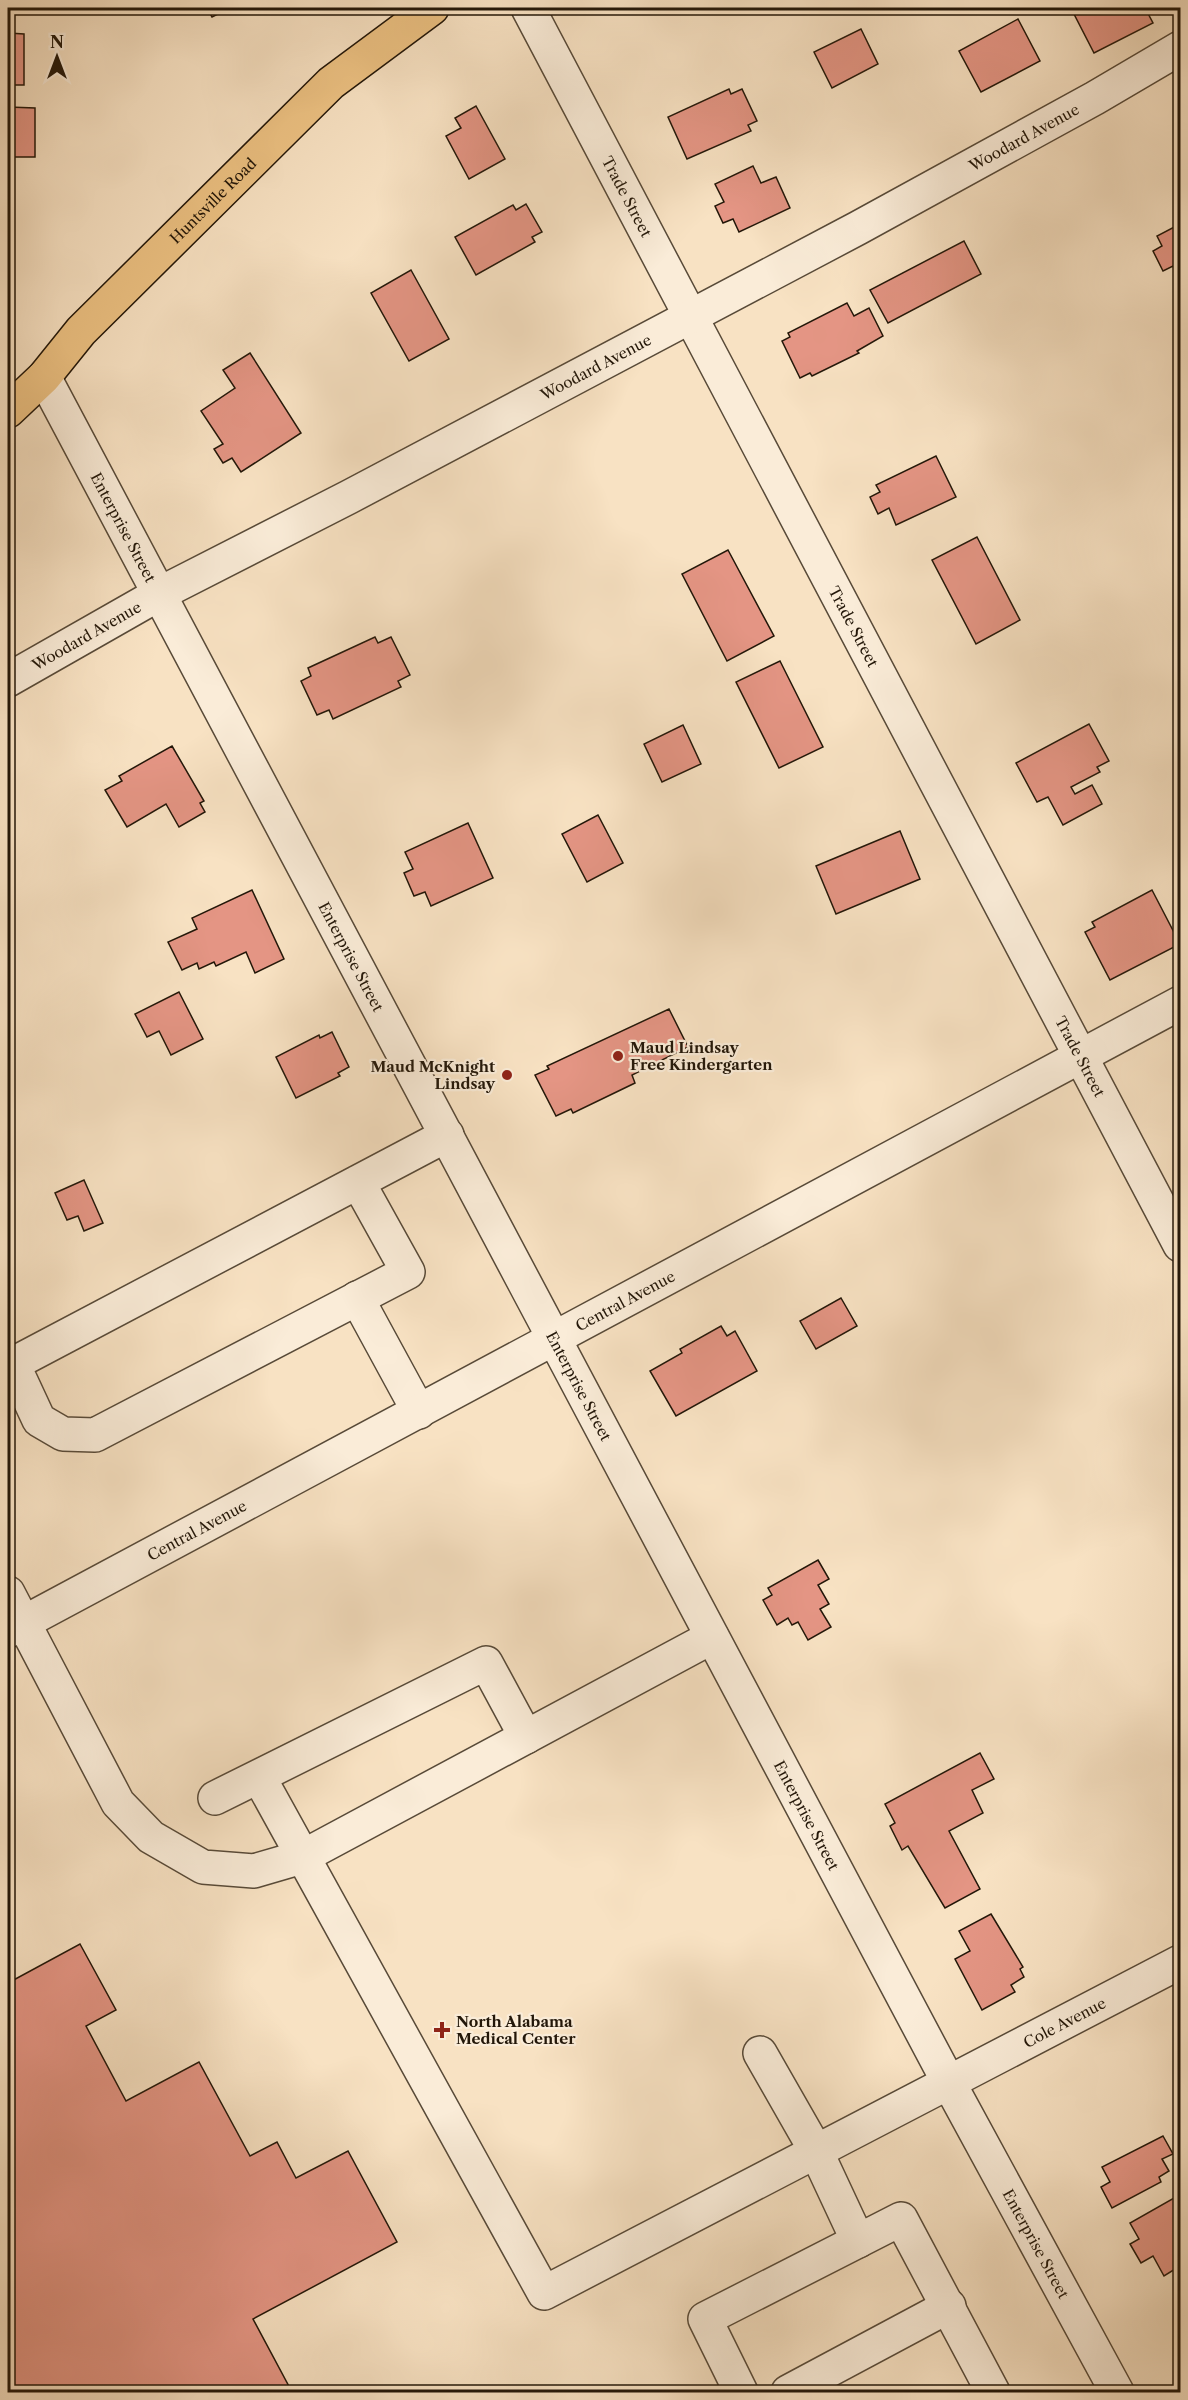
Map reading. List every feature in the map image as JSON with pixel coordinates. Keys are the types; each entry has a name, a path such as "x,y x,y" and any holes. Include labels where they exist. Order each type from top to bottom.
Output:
{"main road":[{"name":"Huntsville Road","path":"8,411 44,377 81,331 331,83 432,8"}],"street":[{"name":"Trade Street","path":"528,8 1180,1245"},
{"name":"Woodard Avenue","path":"8,680 159,594 359,492 858,228 1095,98 1180,48"},
{"name":"Enterprise Street","path":"44,377 949,2083 1117,2392"},
{"name":"Central Avenue","path":"15,1627 1180,1003"},
{"path":"358,1182 408,1272 95,1435 63,1434 39,1420 13,1364 447,1135"},
{"path":"357,1298 419,1412"},
{"path":"8,1593 15,1627 118,1803 151,1837 203,1867 254,1871 302,1857 712,1637"},
{"path":"215,1798 486,1663 526,1737"},
{"path":"259,1777 302,1857"},
{"name":"Cole Avenue","path":"302,1857 544,2293 1180,1962"},
{"path":"760,2053 816,2151 858,2241"},
{"path":"741,2392 705,2319 901,2219 993,2392"},
{"path":"788,2392 949,2306"}],"building":[{"path":"207,8 230,8 212,17"},
{"path":"1086,8 1145,8 1153,23 1094,53 1074,14"},
{"path":"1018,19 1040,61 981,92 959,51"},
{"path":"861,29 878,64 832,88 814,52"},
{"path":"8,33 24,34 24,85 8,85"},
{"path":"729,89 731,94 742,89 757,121 748,125 751,131 687,159 668,117"},
{"path":"476,106 505,159 469,179 446,136 461,128 455,118"},
{"path":"8,107 35,108 35,157 8,157"},
{"path":"753,166 761,183 776,177 790,208 739,232 733,219 723,223 715,206 724,202 715,184"},
{"path":"526,204 542,232 532,237 535,242 476,275 455,237 513,205 516,210"},
{"path":"1180,224 1180,277 1178,278 1173,266 1163,271 1153,251 1162,246 1157,236"},
{"path":"964,241 981,274 888,323 870,290"},
{"path":"411,270 449,339 409,361 371,293"},
{"path":"847,303 854,316 869,308 883,336 857,351 859,353 812,376 810,373 800,378 782,341 790,337 788,333"},
{"path":"250,353 301,433 241,472 232,458 223,463 214,449 223,444 201,411 235,388 223,370"},
{"path":"936,456 956,497 896,525 889,508 878,514 870,497 880,492 876,485"},
{"path":"977,537 1020,620 976,644 932,560"},
{"path":"728,550 774,636 727,661 682,574"},
{"path":"375,637 378,643 391,637 410,675 398,681 401,687 333,719 329,710 317,715 301,681 311,676 308,668"},
{"path":"780,661 823,747 779,768 736,682"},
{"path":"1089,724 1109,761 1097,767 1100,772 1071,787 1075,794 1092,785 1102,804 1063,825 1048,797 1037,802 1016,763"},
{"path":"683,725 701,764 662,782 644,744"},
{"path":"172,746 204,801 200,803 205,812 179,827 166,804 127,827 105,790 122,781 119,776"},
{"path":"598,815 623,863 587,882 562,834"},
{"path":"468,823 493,878 431,906 425,892 414,896 404,873 413,869 405,852"},
{"path":"900,831 920,879 836,914 816,866"},
{"path":"252,890 284,959 255,973 246,952 216,966 214,962 199,969 197,963 182,970 168,942 197,929 192,918"},
{"path":"1152,890 1180,944 1110,980 1085,932 1095,927 1092,922"},
{"path":"179,992 203,1039 171,1055 159,1031 147,1037 135,1014"},
{"name":"Maud Lindsay Free Kindergarten","path":"669,1009 688,1047 632,1075 635,1083 573,1113 571,1109 556,1116 535,1075 549,1069 547,1066"},
{"path":"332,1032 349,1067 338,1073 340,1076 296,1098 276,1057 319,1035 320,1038"},
{"path":"84,1180 103,1223 84,1231 78,1216 67,1220 55,1193"},
{"path":"841,1298 857,1326 816,1349 800,1321"},
{"path":"721,1326 727,1336 735,1331 757,1371 676,1416 650,1371 682,1353 680,1349"},
{"path":"818,1560 829,1579 818,1585 829,1604 820,1609 831,1627 808,1640 798,1622 792,1625 788,1618 777,1625 763,1600 772,1595 768,1588"},
{"path":"980,1753 994,1779 972,1790 983,1813 949,1831 980,1889 945,1908 908,1846 902,1850 890,1826 895,1823 885,1804"},
{"path":"991,1914 1023,1967 1020,1969 1024,1977 1011,1985 1015,1992 982,2010 955,1959 970,1951 959,1931"},
{"path":"80,1944 116,2010 86,2026 126,2101 199,2062 250,2156 277,2142 296,2178 348,2151 397,2242 253,2319 292,2392 8,2392 8,1983"},
{"path":"1163,2136 1173,2154 1162,2159 1169,2171 1159,2177 1161,2182 1112,2208 1101,2187 1110,2182 1102,2167"},
{"path":"1174,2198 1180,2210 1180,2266 1164,2276 1153,2256 1141,2263 1130,2244 1139,2239 1130,2223"}],"place":[{"name":"Maud Lindsay Free Kindergarten","path":"618,1056"},
{"name":"Maud McKnight Lindsay","path":"507,1075"},
{"name":"North Alabama Medical Center","path":"442,2030"}]}
